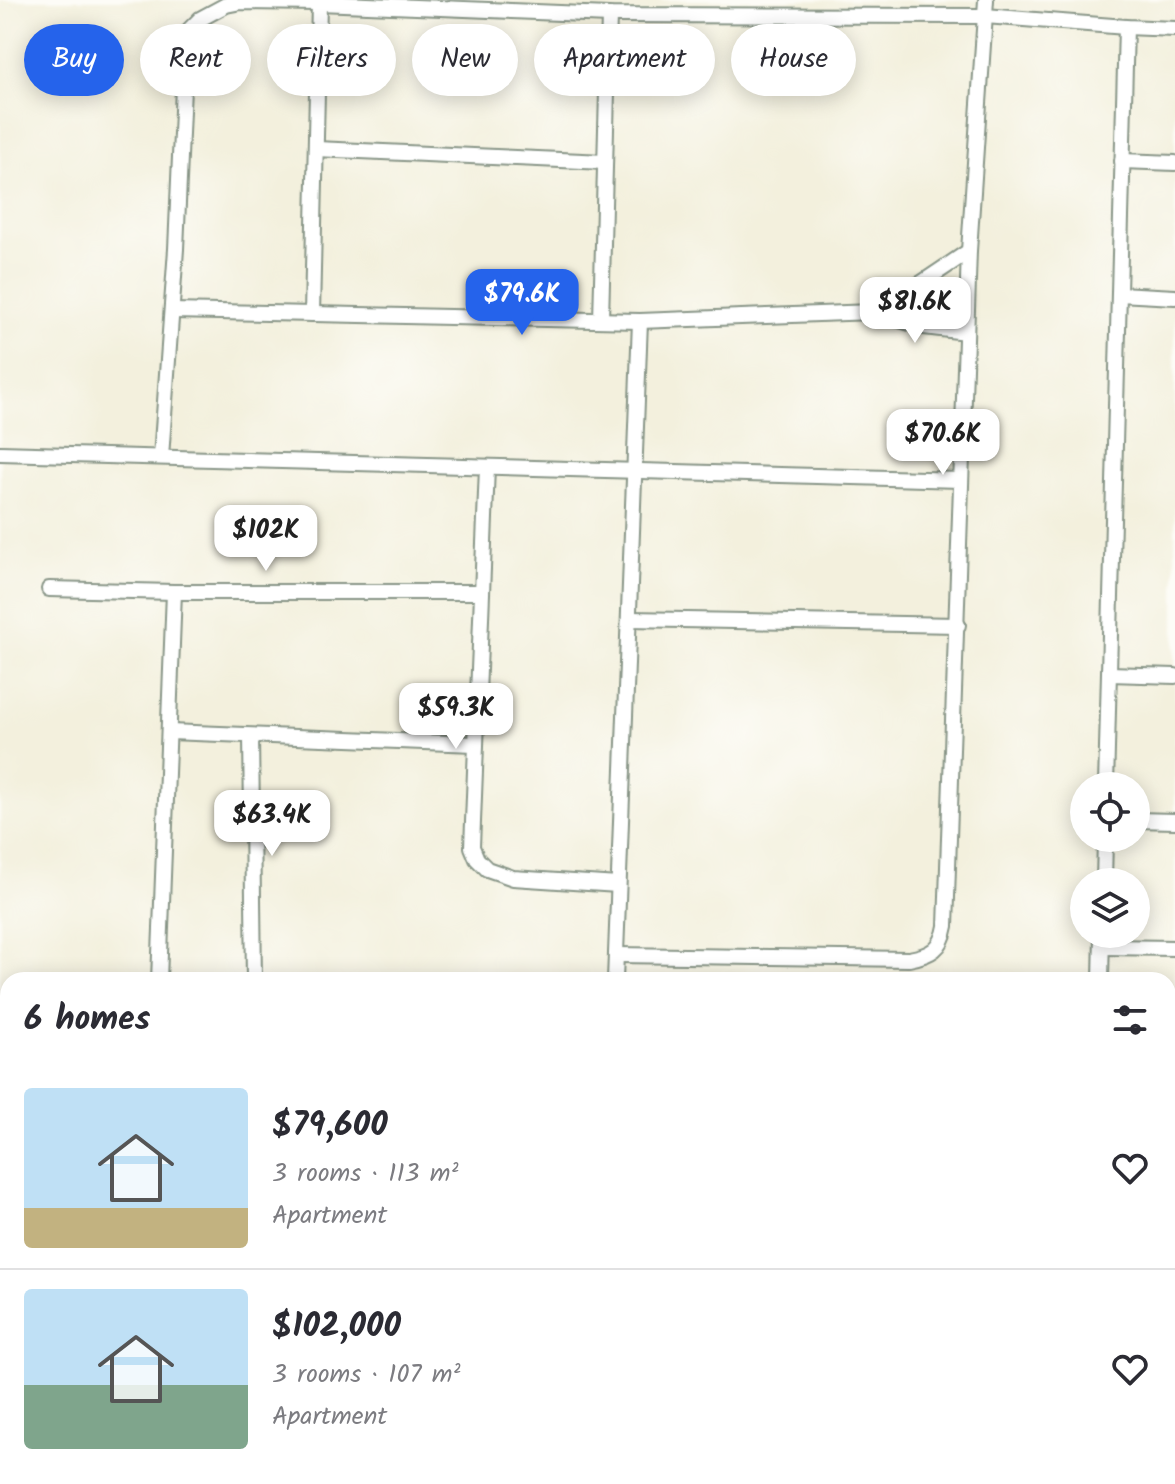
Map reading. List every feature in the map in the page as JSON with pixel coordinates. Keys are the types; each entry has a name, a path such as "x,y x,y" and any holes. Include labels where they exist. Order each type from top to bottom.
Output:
{"street":[{"path":"616,955 909,959 937,948 944,938 958,625 969,251 986,0"},
{"path":"161,457 176,249 185,41 190,29 200,19 226,5 241,2 319,3 609,15 985,16 1175,29"},
{"path":"312,314 319,3"},
{"path":"601,320 609,15"},
{"path":"1106,772 1126,27"},
{"path":"316,149 605,162"},
{"path":"1122,161 1175,163"},
{"path":"872,312 969,251"},
{"path":"1119,294 1175,297"},
{"path":"172,311 640,321 872,312 924,327 966,332"},
{"path":"615,972 640,321"},
{"path":"0,453 961,480"},
{"path":"487,467 471,840 474,853 493,872 513,878 618,885"},
{"path":"49,589 481,592"},
{"path":"159,972 174,592"},
{"path":"629,619 958,625"},
{"path":"1109,674 1175,676"},
{"path":"169,732 475,744"},
{"path":"251,736 254,972"},
{"path":"1150,820 1175,821"},
{"path":"1150,945 1175,948"},
{"path":"1101,972 1102,948"}]}
